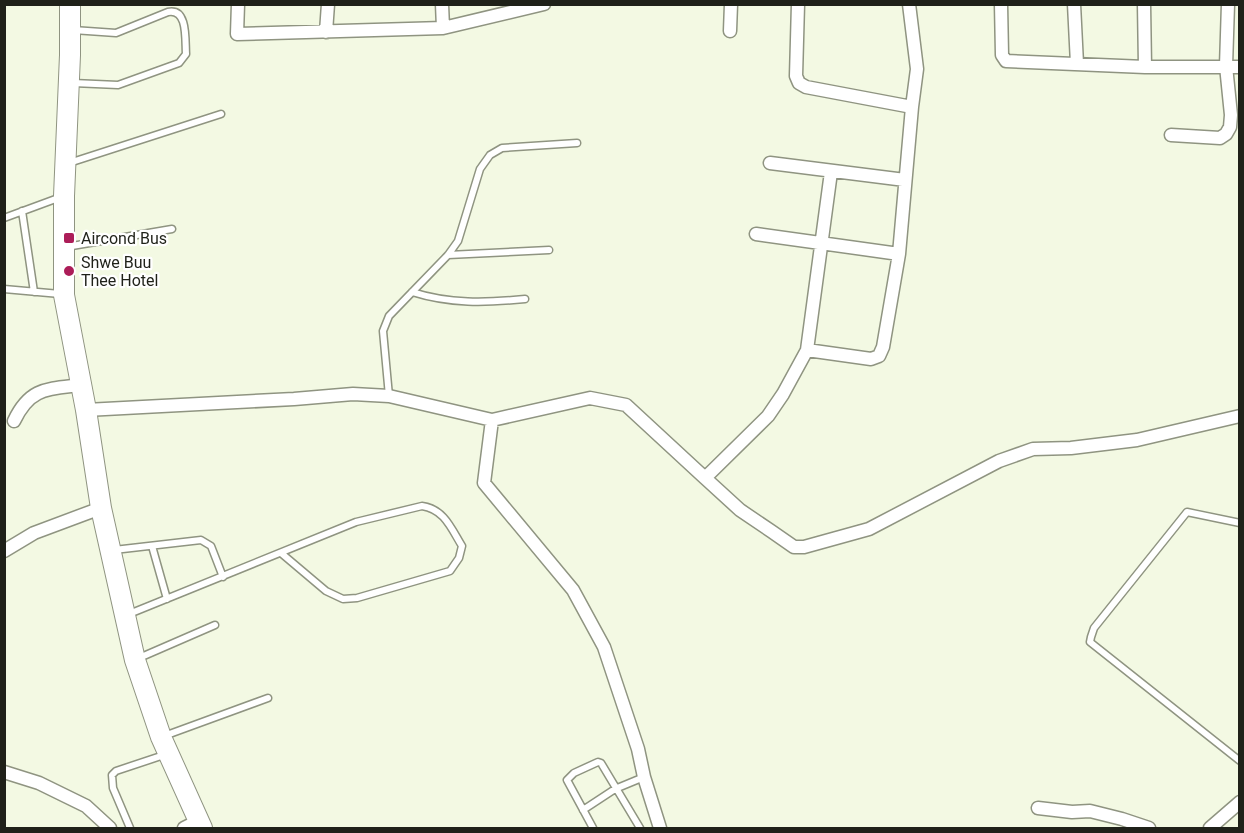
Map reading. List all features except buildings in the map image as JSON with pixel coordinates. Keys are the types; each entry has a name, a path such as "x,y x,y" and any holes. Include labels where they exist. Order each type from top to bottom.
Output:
{"highway":[{"path":"70,4 64,196 64,295 86,410 101,508 135,660 194,826"}],"street":[{"path":"238,4 237,34 443,28 541,5"},
{"path":"326,32 328,4"},
{"path":"442,4 443,28"},
{"path":"730,31 732,4"},
{"path":"798,4 796,76 799,83 806,87 912,107"},
{"path":"807,350 871,358 879,356 883,348 899,254 917,69 909,4"},
{"path":"1001,4 1002,55 1006,61 1145,67 1239,67"},
{"path":"1074,4 1077,64"},
{"path":"1144,4 1145,67"},
{"path":"1171,135 1220,138 1230,127 1226,66 1228,4"},
{"path":"770,163 905,180"},
{"path":"705,478 768,416 807,350 831,172"},
{"path":"756,234 899,254"},
{"path":"15,421 21,408 30,397 46,390 81,385"},
{"path":"86,410 353,394 389,396 492,420 590,398 626,405 740,510 794,547 804,547 869,529 999,461 1033,449 1071,448 1137,440 1239,416"},
{"path":"492,420 484,483 573,590 604,647 638,749 660,828"},
{"path":"4,550 34,533 101,508"},
{"path":"4,772 39,783 86,806 110,828"},
{"path":"1210,828 1239,802"},
{"path":"1038,808 1072,812 1090,811 1149,828"}],"lane":[{"path":"69,83 118,85 179,63 186,54 183,20 176,12 168,12 116,33 70,30"},
{"path":"65,164 221,114"},
{"path":"389,396 383,331 389,316 448,255 458,241 480,169 490,155 502,148 578,143"},
{"path":"4,218 64,196"},
{"path":"22,211 34,292"},
{"path":"64,248 172,229"},
{"path":"448,255 549,250"},
{"path":"4,289 64,295"},
{"path":"412,292 435,300 484,303 525,299"},
{"path":"125,615 356,522 422,506 432,507 442,514 462,546 459,558 450,571 357,598 343,599 326,591 281,553"},
{"path":"1239,523 1187,512 1094,628 1090,637 1090,642 1094,646 1239,761"},
{"path":"111,550 201,540 211,546 223,577"},
{"path":"152,546 166,599"},
{"path":"135,660 215,625"},
{"path":"130,828 113,788 112,775 116,771 268,698"},
{"path":"593,828 567,780 574,773 598,762 601,763 640,828"},
{"path":"583,810 615,789 644,777"}],"place":[{"name":"Aircond Bus","path":"69,238"},
{"name":"Shwe Buu Thee Hotel","path":"69,271"}]}
